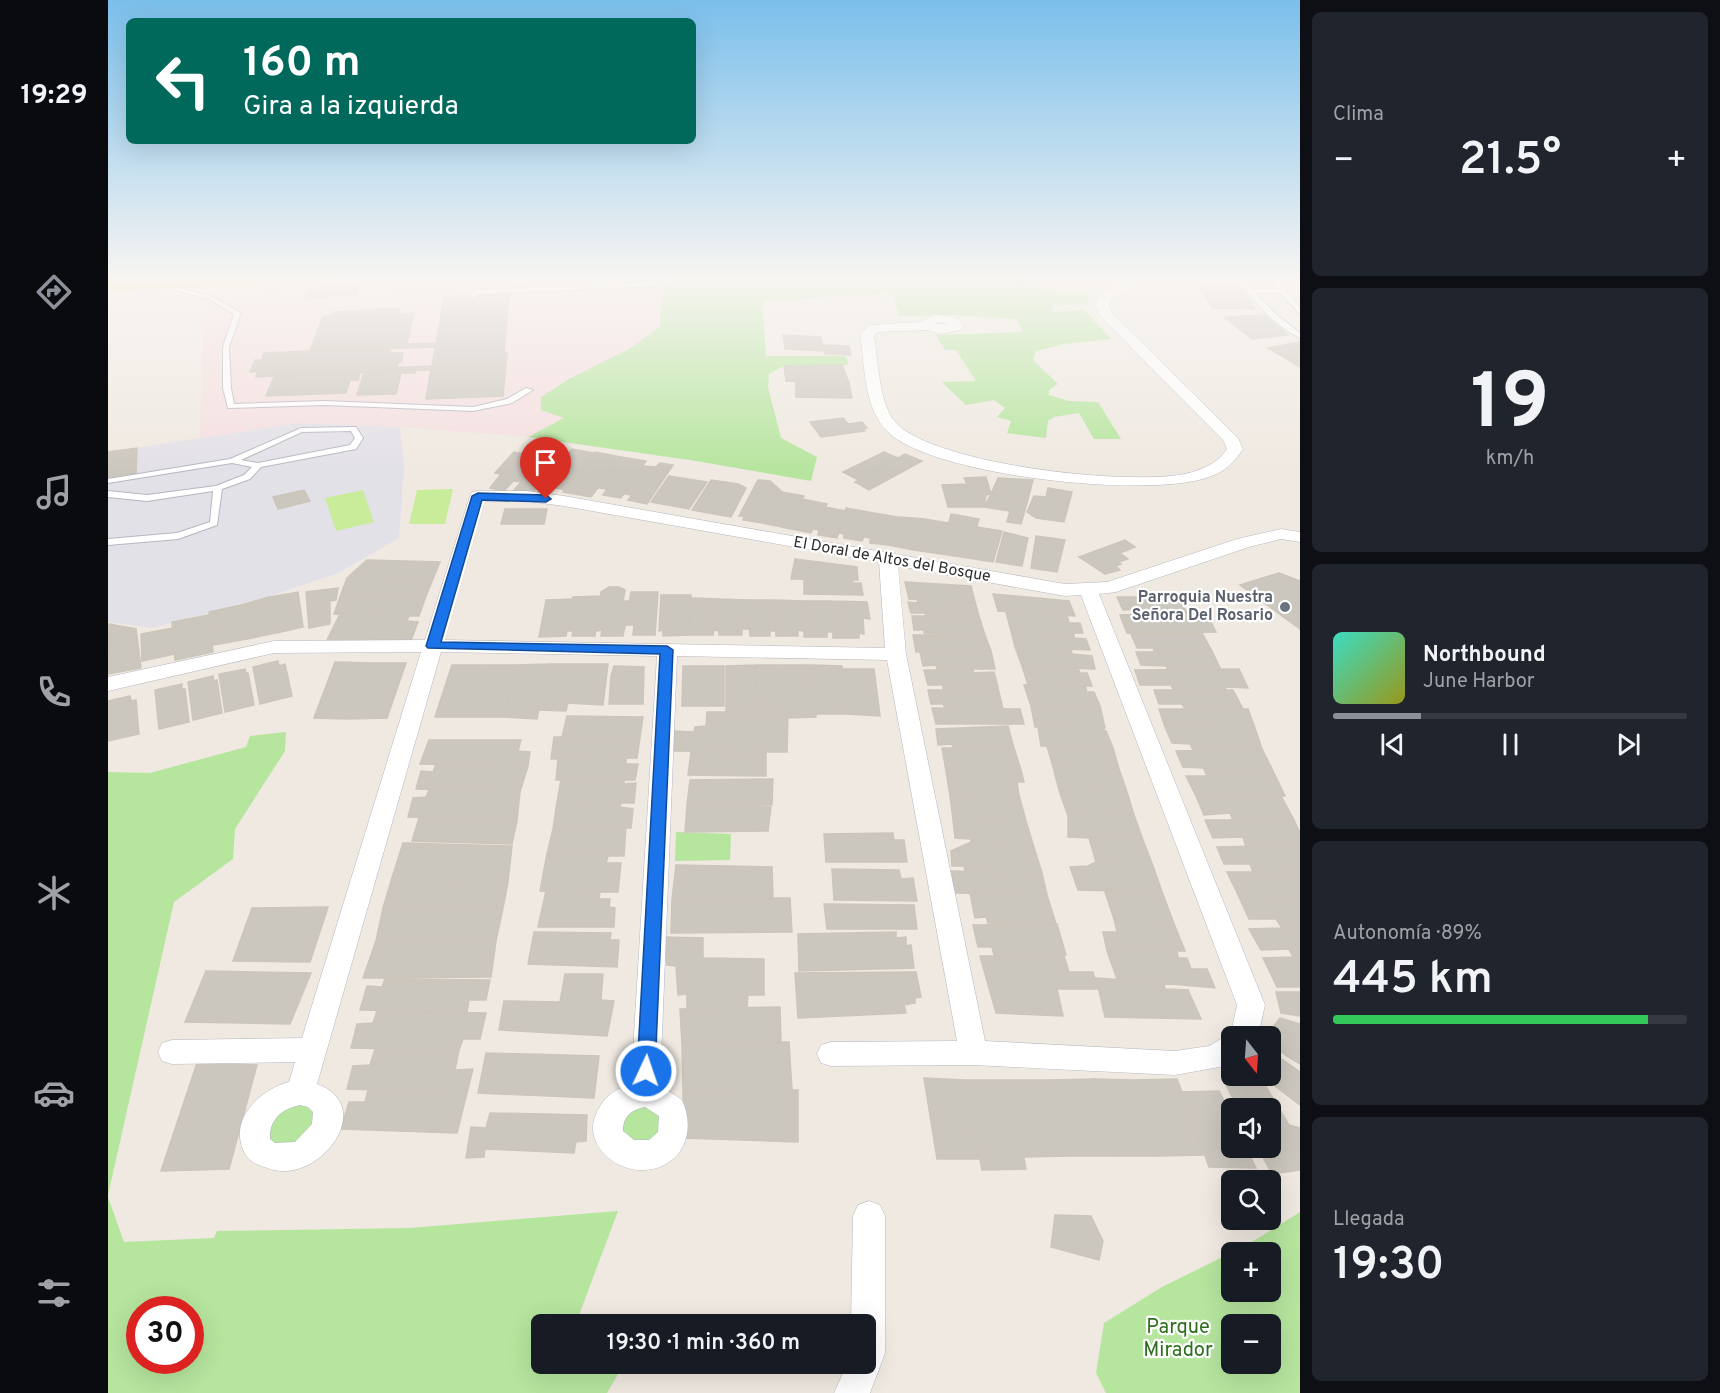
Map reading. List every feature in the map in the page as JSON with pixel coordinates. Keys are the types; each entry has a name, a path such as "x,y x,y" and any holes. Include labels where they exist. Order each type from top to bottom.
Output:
{"street":[{"path":"868,341 882,414 898,433 928,450 965,460 1090,480 1143,483 1177,480 1204,474 1230,459 1235,449 1230,438 1132,341"},
{"name":"El Doral de Altos del Bosque","path":"433,646 478,496 527,496 564,501 1065,590 1109,588 1243,543 1281,534 1300,537"},
{"path":"888,560 896,654 973,1053"},
{"path":"1088,589 1251,1005 1246,1026"},
{"path":"108,684 274,647 433,646 896,654"},
{"path":"300,1092 433,646"},
{"path":"645,1094 667,650"},
{"path":"172,1052 312,1050"},
{"path":"831,1054 973,1053 1175,1063 1215,1057 1221,1053"},
{"path":"868,1216 868,1314"},
{"path":"852,1393 860,1374"}],"lane":[{"path":"228,341 226,347 227,388 231,406 324,403 473,409 508,401 529,390"},
{"path":"108,481 232,461 302,430 353,429 359,438 354,447 258,465 232,461"},
{"path":"108,494 147,498 218,488 247,477 258,465"},
{"path":"108,542 178,536 214,523 218,488"}],"shaded area":[{"path":"202,341 640,341 569,379 541,397 564,418 528,437 400,427 298,423 200,438"},
{"path":"298,423 400,427 404,467 399,538 336,574 270,596 153,628 108,622 108,452"}],"green space":[{"path":"640,341 765,341 766,356 845,356 849,365 784,366 769,374 768,387 781,438 817,457 811,481 690,460 528,437 564,418 541,410 541,397 569,379"},
{"path":"940,341 1092,341 1064,344 1036,351 1033,360 1058,384 1049,390 1049,395 1069,401 1098,402 1121,439 1094,439 1079,413 1054,417 1048,421 1046,438 1007,433 1011,421 997,417 1005,408 994,400 966,405 942,382 976,381 956,350 945,350"},
{"path":"453,489 445,524 409,524 417,490"},
{"path":"363,490 374,522 336,531 325,498"},
{"path":"286,732 285,751 235,829 233,859 174,902 108,1195 108,772 150,773 246,747 250,736"},
{"path":"676,832 731,834 730,860 675,861"},
{"path":"644,1103 662,1113 662,1133 643,1145 622,1137 620,1117"},
{"path":"301,1105 308,1106 316,1116 302,1143 278,1147 268,1139 272,1118 280,1111"},
{"path":"108,1197 124,1242 214,1238 217,1231 409,1228 618,1211 579,1314 531,1314 531,1374 618,1374 607,1393 108,1393"},
{"name":"Parque Mirador","path":"1300,1212 1300,1393 1106,1393 1096,1373 1104,1323 1162,1287 1221,1258 1221,1302 1281,1302 1281,1242 1252,1242 1271,1230 1281,1230 1281,1224"}],"building":[{"path":"314,341 436,343 436,347 310,351"},
{"path":"436,341 505,341 504,353 507,353 503,396 426,399 431,370 385,371 386,368 432,366"},
{"path":"784,341 822,341 824,351 785,349"},
{"path":"1300,342 1300,367 1268,348"},
{"path":"823,345 849,346 851,355 825,354"},
{"path":"391,348 390,353 403,353 401,362 398,362 397,367 386,368 385,371 256,377 258,371 250,372 255,360 262,360 264,353"},
{"path":"842,365 849,383 786,381 784,366"},
{"path":"415,370 415,373 401,373 396,394 357,395 364,372"},
{"path":"360,373 358,380 350,380 346,393 266,396 274,377"},
{"path":"796,382 849,383 852,398 796,397"},
{"path":"843,418 848,424 862,422 867,428 863,428 865,431 821,437 810,422"},
{"path":"137,448 136,473 108,477 108,452"},
{"path":"572,449 594,453 565,490 553,487 548,492 538,491"},
{"path":"514,452 536,457 504,491 490,488 501,474 495,473"},
{"path":"595,452 621,457 591,497 563,492"},
{"path":"884,452 898,458 858,480 843,472"},
{"path":"905,454 922,461 869,490 855,482"},
{"path":"549,456 563,459 533,492 513,491 521,482 514,481 536,457 548,458"},
{"path":"621,457 646,461 621,498 603,495 607,489 598,488"},
{"path":"660,463 673,465 647,504 628,500 632,495 624,494 643,466 656,467"},
{"path":"669,476 707,482 689,509 651,502"},
{"path":"986,477 991,494 986,495 984,507 948,507 942,485 967,484 964,478"},
{"path":"998,478 1033,480 1027,503 991,494"},
{"path":"711,480 738,484 746,488 731,517 692,510"},
{"path":"758,480 770,481 782,492 762,523 743,520 744,516 739,516"},
{"path":"1048,488 1072,492 1064,522 1036,518 1027,512 1034,496 1046,497"},
{"path":"304,490 310,501 278,509 273,497"},
{"path":"782,492 804,496 786,528 762,523"},
{"path":"991,494 1027,503 1021,524 1007,522 1010,511 984,507"},
{"path":"802,499 827,504 811,533 786,528"},
{"path":"825,507 846,511 837,538 818,535 819,530 814,529"},
{"path":"846,508 874,513 862,541 844,538 844,534 839,533"},
{"path":"505,509 547,509 544,524 501,524"},
{"path":"874,513 898,517 888,545 870,543 870,538 864,537"},
{"path":"951,514 979,519 967,558 941,554"},
{"path":"898,517 924,519 913,550 888,545"},
{"path":"924,519 949,523 941,554 913,550"},
{"path":"977,527 1002,531 993,562 967,558"},
{"path":"1004,532 1028,538 1022,566 996,562"},
{"path":"1036,536 1065,540 1057,572 1031,568"},
{"path":"1125,540 1135,547 1120,553 1128,559 1118,562 1121,564 1116,566 1120,570 1105,574 1079,557"},
{"path":"795,559 857,567 858,580 791,579"},
{"path":"367,560 440,562 433,579 347,578"},
{"name":"Parroquia Nuestra Señora Del Rosario","path":"1279,573 1300,581 1300,629 1240,585"},
{"path":"347,578 433,579 426,596 341,594"},
{"path":"804,579 852,580 853,583 861,583 863,595 804,594"},
{"path":"905,582 971,586 975,602 909,599"},
{"path":"609,587 619,587 625,590 623,601 630,601 623,636 601,636 602,630 596,631 601,592"},
{"path":"338,588 336,600 330,601 330,624 309,628 306,592"},
{"path":"298,592 303,627 276,633 269,597"},
{"path":"631,592 658,592 655,635 633,635 634,625 626,625"},
{"path":"341,594 426,596 419,616 334,614"},
{"path":"993,594 1069,601 1075,616 998,611"},
{"path":"661,595 691,595 689,635 663,636 663,630 659,631"},
{"path":"600,596 595,636 572,636 573,631 568,631 573,597"},
{"path":"269,597 276,633 247,639 241,605"},
{"path":"1117,597 1179,597 1187,613 1145,614 1143,609 1123,610"},
{"path":"690,598 719,599 719,631 714,630 713,635 689,635"},
{"path":"573,599 566,636 539,637 546,600"},
{"path":"719,599 747,600 749,629 742,629 742,635 719,635"},
{"path":"917,599 975,602 979,616 926,616 925,613 911,613 908,602 918,603"},
{"path":"747,600 774,600 775,631 770,631 770,636 750,636"},
{"path":"774,600 804,601 804,631 798,630 798,636 776,636"},
{"path":"804,601 832,601 833,632 827,632 827,637 804,637"},
{"path":"832,601 867,602 870,619 863,618 864,634 859,633 859,638 833,638"},
{"path":"241,605 247,639 213,645 209,612"},
{"path":"1006,612 1067,615 1069,623 1080,623 1083,633 1011,631"},
{"path":"1206,612 1216,632 1127,633 1120,615"},
{"path":"340,614 409,616 407,621 418,622 410,643 327,640"},
{"path":"209,615 213,652 175,660 172,622"},
{"path":"912,616 979,616 985,635 924,633 924,630 914,630"},
{"path":"109,624 136,629 141,668 108,674"},
{"path":"173,628 175,654 142,661 141,634"},
{"path":"1011,631 1074,633 1074,638 1086,639 1090,650 1015,647"},
{"path":"1202,633 1212,651 1155,652 1153,648 1137,648 1131,634"},
{"path":"913,635 985,635 991,651 916,652"},
{"path":"1015,647 1071,649 1072,654 1092,656 1095,669 1022,666"},
{"path":"991,651 995,669 937,669 936,665 923,666 920,652"},
{"path":"1212,651 1221,670 1168,670 1166,666 1141,665 1136,652"},
{"path":"278,661 279,666 285,664 292,696 260,704 253,667"},
{"path":"335,662 369,663 347,719 314,718"},
{"path":"369,663 406,663 387,718 347,719"},
{"path":"547,664 537,719 504,717 517,665"},
{"path":"547,664 577,664 566,711 538,710"},
{"path":"577,664 608,664 603,705 568,703"},
{"path":"452,665 486,665 472,717 435,717"},
{"path":"486,665 517,665 504,717 472,717"},
{"path":"755,665 757,712 726,712 726,666"},
{"path":"755,665 783,665 784,712 757,712"},
{"path":"783,665 814,665 816,717 788,718 788,712 784,712"},
{"path":"814,665 842,666 847,714 816,714"},
{"path":"614,666 644,667 643,704 609,704"},
{"path":"683,666 724,666 724,706 682,706"},
{"path":"1022,666 1078,668 1080,673 1087,673 1092,686 1028,685"},
{"path":"245,669 248,673 254,705 225,712 219,674"},
{"path":"843,669 874,669 880,716 847,714"},
{"path":"1239,669 1248,688 1174,690 1171,685 1140,685 1135,670"},
{"path":"924,670 994,672 998,687 928,685"},
{"path":"213,676 214,681 217,680 222,713 193,720 188,682"},
{"path":"182,684 182,689 185,689 189,722 159,729 155,690"},
{"path":"1024,685 1085,686 1087,692 1094,692 1100,706 1031,706"},
{"path":"943,688 998,688 1003,709 945,708 943,704 931,704 928,690 943,690"},
{"path":"1154,690 1233,690 1243,709 1185,709 1182,704 1159,704"},
{"path":"130,696 131,701 136,700 139,734 108,741 108,701"},
{"path":"1031,706 1100,706 1105,728 1035,727"},
{"path":"932,708 1020,709 1024,724 936,724"},
{"path":"1159,709 1248,709 1255,728 1165,727"},
{"path":"707,712 788,712 787,752 673,751 674,731 694,732 695,727 706,726"},
{"path":"567,716 643,717 640,737 562,737"},
{"path":"1008,726 1014,748 953,748 952,744 938,745 936,729"},
{"path":"1038,727 1100,728 1106,731 1113,748 1041,746"},
{"path":"1165,727 1255,728 1262,749 1193,750 1190,744 1172,743"},
{"path":"554,737 640,737 637,758 551,759"},
{"path":"429,740 521,740 518,751 530,752 528,766 420,764"},
{"path":"1047,746 1113,748 1119,769 1053,767"},
{"path":"942,748 1014,748 1021,770 946,771"},
{"path":"1262,749 1273,771 1183,767 1176,751"},
{"path":"691,752 766,753 766,776 688,775"},
{"path":"626,758 626,764 638,764 635,780 556,780 558,759"},
{"path":"436,764 528,766 520,792 416,789 421,771 433,772"},
{"path":"1053,767 1119,769 1127,792 1059,790"},
{"path":"1204,769 1273,771 1285,796 1196,796 1186,776 1207,776"},
{"path":"1021,770 1024,782 1017,782 1019,795 950,796 946,771"},
{"path":"773,779 772,805 687,805 690,780"},
{"path":"561,780 624,780 624,784 636,783 634,803 557,802"},
{"path":"429,790 520,792 517,820 408,817 413,798 426,797"},
{"path":"1059,790 1127,792 1134,815 1068,816"},
{"path":"1019,795 1026,821 953,819 950,796"},
{"path":"1196,796 1281,796 1294,820 1233,820 1230,813 1204,815"},
{"path":"557,802 621,803 620,807 633,809 631,828 553,829"},
{"path":"687,805 771,807 768,831 685,832"},
{"path":"1134,815 1143,840 1068,837 1068,816"},
{"path":"419,818 517,821 512,844 412,841"},
{"path":"953,819 1026,821 1033,844 971,842 971,839 955,838"},
{"path":"1205,820 1294,820 1300,833 1300,845 1246,847 1243,837 1213,838"},
{"path":"626,827 624,856 547,854 553,829"},
{"path":"893,833 894,840 904,840 907,862 826,862 824,834"},
{"path":"1089,838 1143,840 1153,866 1096,862"},
{"path":"971,842 1033,844 1042,873 965,871 964,866 952,866 951,851"},
{"path":"403,843 512,846 508,882 391,881"},
{"path":"1300,845 1300,871 1253,872 1250,864 1224,864 1217,847"},
{"path":"547,854 608,856 606,863 621,863 618,892 540,891"},
{"path":"1096,862 1153,866 1162,892 1078,890 1070,867 1088,866"},
{"path":"676,865 772,867 773,898 672,900"},
{"path":"832,869 899,870 901,879 913,878 917,901 834,900"},
{"path":"951,871 1042,873 1047,895 955,893"},
{"path":"1227,872 1300,872 1300,897 1240,899"},
{"path":"391,881 508,882 503,908 383,908"},
{"path":"1104,889 1162,892 1173,921 1114,919"},
{"path":"546,891 600,892 599,899 610,899 609,907 615,908 614,927 538,927"},
{"path":"970,893 1047,895 1056,924 988,923 986,917 975,918"},
{"path":"1300,897 1300,928 1282,928 1276,919 1249,919 1240,899"},
{"path":"790,898 792,932 671,933 672,900"},
{"path":"824,904 914,905 917,929 827,929"},
{"path":"328,907 310,962 233,961 252,908"},
{"path":"383,908 503,908 496,941 376,941"},
{"path":"1114,919 1173,921 1185,951 1107,951 1103,932 1117,932"},
{"path":"1057,924 1066,955 994,955 992,947 978,947 973,925"},
{"path":"1300,928 1300,957 1293,957 1289,949 1261,950 1249,929"},
{"path":"534,932 611,933 610,940 619,940 617,967 528,964"},
{"path":"896,932 896,938 906,937 906,946 911,945 914,968 799,971 798,934"},
{"path":"664,937 703,938 703,958 764,959 764,995 748,995 747,1008 687,1009 687,994 678,995 676,966 667,965"},
{"path":"376,941 496,941 491,977 363,978"},
{"path":"1107,951 1177,951 1178,958 1187,958 1191,969 1207,969 1215,988 1117,979"},
{"path":"980,956 1064,956 1069,972 1093,972 1098,989 1057,989 1063,1016 996,1013"},
{"path":"1300,957 1300,987 1277,987 1263,958"},
{"path":"206,971 311,973 290,1024 185,1022"},
{"path":"916,972 921,997 915,998 915,1003 904,1005 906,1013 798,1018 795,973"},
{"path":"565,974 603,974 601,1000 614,1001 607,1036 499,1030 504,1001 560,1002"},
{"path":"1096,978 1164,983 1165,989 1188,990 1201,1019 1105,1017"},
{"path":"385,979 490,980 486,1000 469,1000 467,1012 360,1010 367,986 382,987"},
{"path":"1276,992 1300,992 1300,1016 1281,1013"},
{"path":"780,1007 781,1043 682,1044 680,1009"},
{"path":"377,1011 486,1013 480,1039 463,1039 459,1050 351,1048 357,1024 373,1023"},
{"path":"1280,1018 1300,1024 1300,1064 1281,1052 1281,1026 1274,1026"},
{"path":"789,1042 792,1090 683,1089 682,1044"},
{"path":"375,1049 459,1050 455,1070 473,1069 467,1093 347,1089 353,1066 370,1065"},
{"path":"486,1053 599,1056 594,1098 478,1093"},
{"path":"1281,1059 1300,1072 1300,1105 1275,1086 1281,1086"},
{"path":"197,1063 257,1065 229,1169 161,1171"},
{"path":"924,1078 964,1080 979,1159 937,1159"},
{"path":"1094,1079 1114,1156 1068,1156 1050,1080"},
{"path":"1094,1079 1133,1080 1159,1156 1114,1156"},
{"path":"1177,1079 1203,1155 1159,1156 1133,1080"},
{"path":"964,1080 1009,1080 1026,1169 982,1170"},
{"path":"1009,1080 1050,1080 1068,1156 1023,1157"},
{"path":"1227,1086 1266,1086 1273,1098 1233,1098"},
{"path":"683,1089 798,1090 798,1142 683,1138"},
{"path":"368,1090 467,1093 457,1133 341,1129 349,1102 365,1102"},
{"path":"1219,1091 1222,1098 1221,1158 1251,1158 1256,1168 1209,1167 1182,1092"},
{"path":"1281,1112 1289,1125 1300,1128 1300,1170 1281,1173 1281,1170 1270,1170 1263,1158 1281,1158"},
{"path":"490,1113 587,1115 586,1141 576,1142 574,1153 485,1149 484,1157 466,1158 471,1127 486,1128"},
{"path":"1055,1215 1091,1216 1103,1241 1099,1260 1051,1247"}],"place":[{"name":"Parroquia Nuestra Señora Del Rosario","path":"1285,607"}],"route":[{"path":"546,499 527,496 478,496 433,646 667,650 646,1071"}]}
